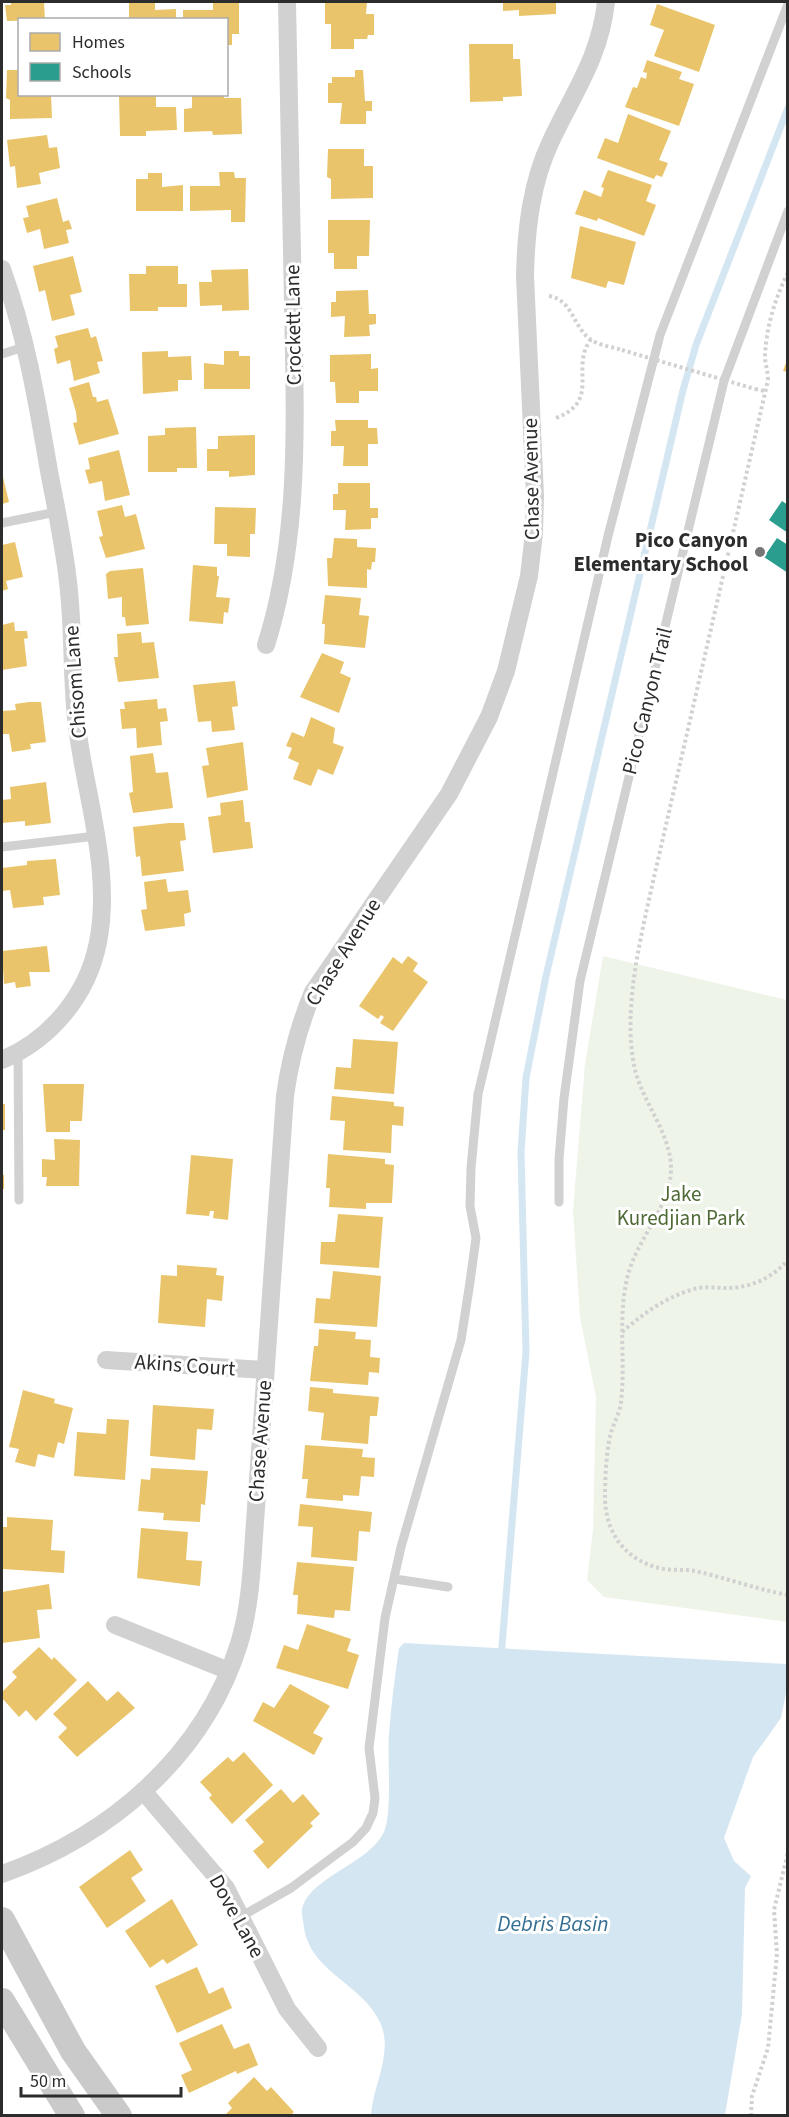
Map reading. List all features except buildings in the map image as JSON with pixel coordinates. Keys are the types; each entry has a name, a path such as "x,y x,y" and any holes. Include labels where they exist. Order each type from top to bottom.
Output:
{"main road":[{"path":"2,1920 74,2051 119,2115"},
{"path":"2,2001 72,2115"}],"street":[{"name":"Crockett Lane","path":"266,645 282,586 288,553 295,464 287,2"},
{"name":"Chase Avenue","path":"2,1874 50,1854 88,1833 144,1792 172,1763 212,1706 229,1671 241,1634 250,1580 285,1096 290,1060 299,1026 313,992 332,961 427,826 470,758 492,708 519,626 529,576 535,496 525,298 527,233 538,173 551,141 590,69 601,36 606,2"},
{"name":"Chisom Lane","path":"2,269 27,345 68,582 77,726 96,836 102,911 98,944 74,999 57,1023 33,1043 2,1060"},
{"name":"Akins Court","path":"106,1360 265,1370"},
{"path":"115,1625 229,1671"},
{"name":"Dove Lane","path":"144,1792 208,1864 242,1917 287,2009 318,2048"}],"lane":[{"path":"242,1917 291,1888 353,1842 366,1828 373,1813 375,1798 369,1748 385,1618 401,1547 460,1340 476,1238 470,1206 478,1094 608,536 660,335 788,4"},
{"name":"Pico Canyon Trail","path":"559,1202 559,1159 564,1098 580,981 724,381 788,211"},
{"path":"2,354 27,345"},
{"path":"2,523 56,512"},
{"path":"2,847 96,836"},
{"path":"18,1052 19,1200"},
{"path":"395,1579 448,1587"}],"path":[{"path":"788,273 776,303 769,330 765,354 768,380 637,959 631,1030 634,1065 640,1089 664,1136 670,1156 671,1173 667,1191 637,1249 628,1275 622,1307 621,1405 609,1443 605,1501 610,1524 622,1548 641,1563 661,1569 693,1571 788,1595"},
{"path":"549,296 566,304 578,326 591,339 765,391"},
{"path":"556,418 576,407 582,396 581,359 591,339"},
{"path":"622,1332 645,1312 672,1296 697,1288 730,1288 752,1284 771,1276 788,1260"},
{"path":"751,2115 752,2096 768,2048 777,1962 774,1910 788,1852"}],"green space":[{"name":"Jake Kuredjian Park","path":"603,956 787,1000 787,1622 604,1597 587,1580 593,1530 596,1397 580,1317 573,1211 585,1064"}],"water":[{"name":"Debris Basin","path":"404,1643 787,1664 787,1688 781,1718 753,1757 724,1838 734,1861 751,1876 745,1888 742,2014 725,2115 371,2115 384,2057 384,2034 380,2022 361,1997 316,1956 308,1943 302,1910 315,1889 364,1854 383,1834 388,1814 392,1702 399,1648"}],"waterway":[{"path":"501,1658 526,1352 521,1152 526,1078 546,976 683,390 696,345 788,108"}],"place":[{"name":"Pico Canyon Elementary School","path":"760,552"}]}
